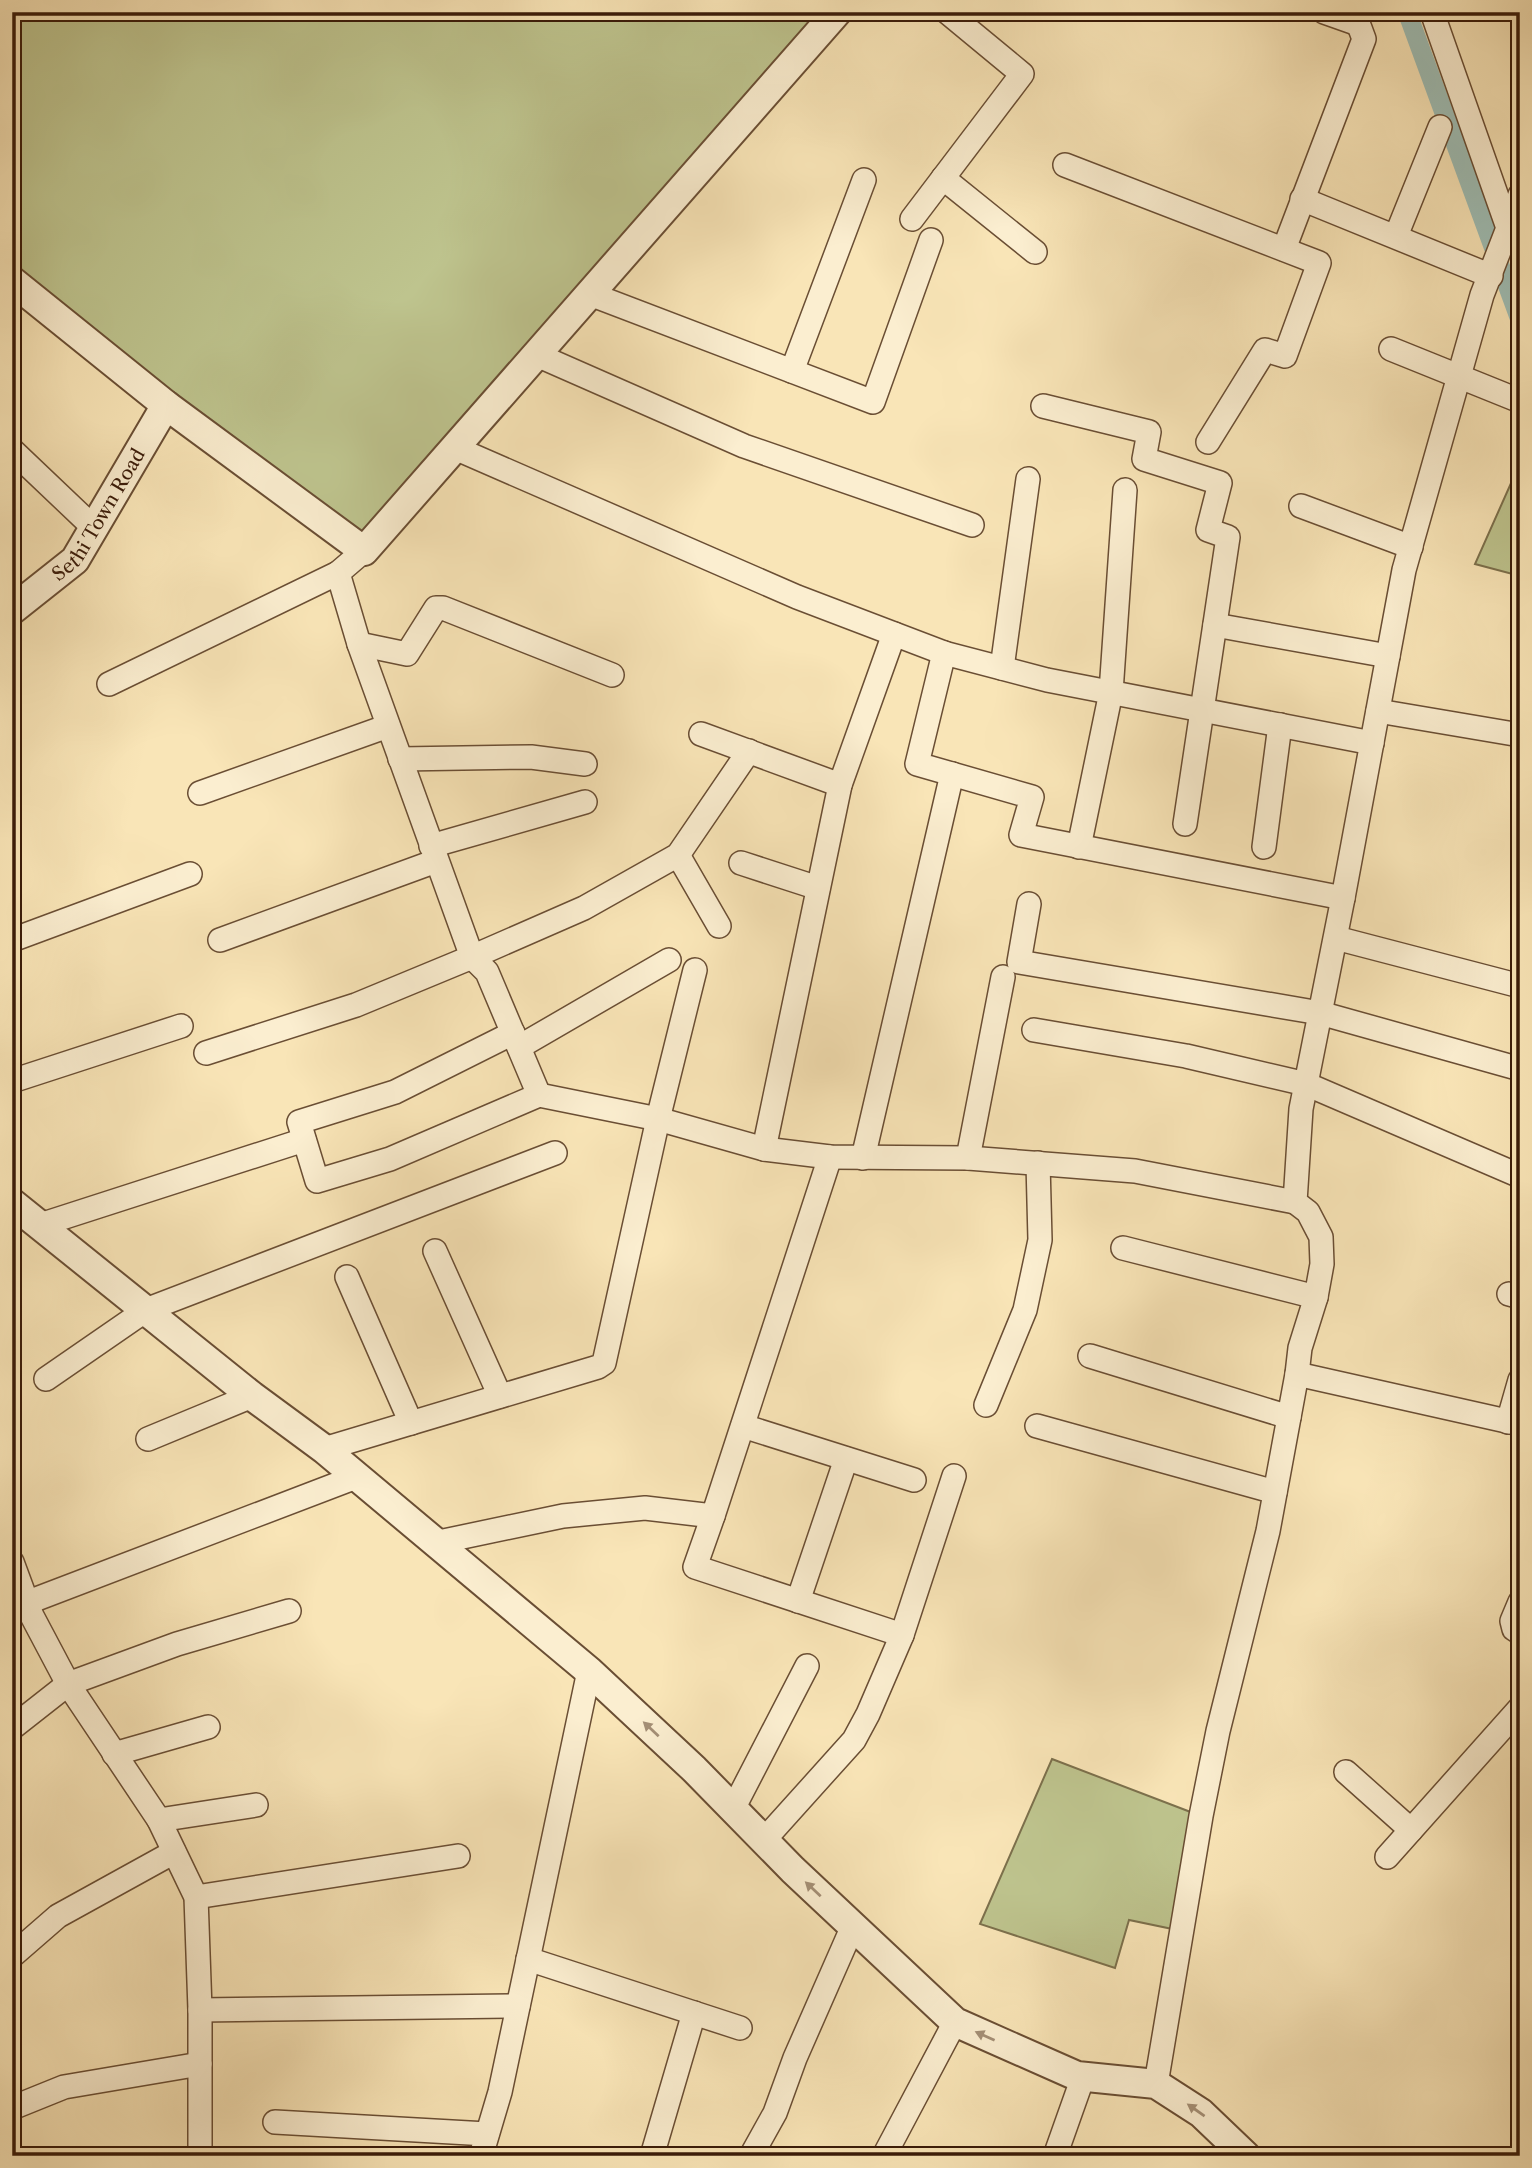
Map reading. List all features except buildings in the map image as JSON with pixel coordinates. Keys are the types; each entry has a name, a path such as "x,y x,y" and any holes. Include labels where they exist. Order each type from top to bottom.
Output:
{"street":[{"path":"109,684 338,573 366,550 837,12"},
{"path":"912,219 1022,74 947,12"},
{"path":"1284,249 1364,39 1356,18 1324,12"},
{"path":"1295,1202 1301,1109 1411,547 1482,295 1514,214 1436,15"},
{"path":"1396,236 1440,127"},
{"path":"1065,165 1319,262 1285,356 1265,350 1208,442"},
{"path":"943,178 1035,252"},
{"path":"792,371 863,180"},
{"path":"1303,199 1491,275"},
{"path":"590,294 873,402 931,240"},
{"path":"12,281 166,405 359,549 366,550"},
{"path":"1391,349 1520,401"},
{"path":"537,355 744,446 972,524"},
{"name":"Sethi Town Road","path":"12,610 75,560 166,405"},
{"path":"1043,406 1149,432 1144,459 1220,483 1208,530 1228,537 1185,824"},
{"path":"455,448 797,597 944,653 1047,680 1372,743"},
{"path":"12,450 94,528"},
{"path":"1002,668 1028,479"},
{"path":"1079,847 1111,692 1125,490"},
{"path":"1301,506 1411,547"},
{"path":"338,573 359,644 472,957 487,972 539,1094"},
{"path":"359,644 407,654 436,608 443,608 612,675"},
{"path":"1214,625 1388,656"},
{"path":"764,1149 840,785 894,634"},
{"path":"944,653 917,764 1032,797 1021,835 1343,898"},
{"path":"1378,711 1520,735"},
{"path":"1264,847 1280,725"},
{"path":"200,793 388,726"},
{"path":"701,734 840,785"},
{"path":"206,1052 356,1004 584,908 678,855 749,751"},
{"path":"400,759 531,757 585,764"},
{"path":"863,1158 952,774"},
{"path":"220,940 433,853 585,802"},
{"path":"678,855 719,926"},
{"path":"741,863 818,888"},
{"path":"12,940 190,874"},
{"path":"1029,904 1019,962 1320,1013 1520,1069"},
{"path":"1336,938 1520,986"},
{"path":"669,960 516,1040 395,1092 299,1122 317,1181 390,1159 539,1094 658,1119 764,1149 830,1157 968,1158 1135,1171 1295,1202 1308,1212 1321,1237 1322,1264 1316,1297 1300,1348 1275,1492 1201,1816 1156,2084"},
{"path":"324,1449 604,1363 658,1119 695,970"},
{"path":"968,1158 1003,977"},
{"path":"12,1081 180,1026"},
{"path":"1034,1030 1186,1056 1306,1084 1520,1176"},
{"path":"40,1225 304,1140"},
{"path":"46,1379 146,1310 555,1153"},
{"path":"830,1157 695,1567 902,1635"},
{"path":"986,1405 1025,1310 1040,1240 1038,1163"},
{"path":"12,1203 252,1396 324,1449 589,1671 955,2022 1077,2076 1156,2084 1201,2113 1246,2156"},
{"path":"1123,1248 1316,1297"},
{"path":"435,1251 500,1396"},
{"path":"347,1277 411,1423"},
{"path":"1090,1356 1289,1417"},
{"path":"1297,1374 1514,1423 1520,1380"},
{"path":"148,1439 252,1396"},
{"path":"743,1426 914,1480"},
{"path":"1037,1426 1275,1492"},
{"path":"798,1601 846,1458"},
{"path":"764,1840 854,1741 902,1635 954,1476"},
{"path":"26,1603 356,1477"},
{"path":"435,1543 564,1516 645,1508 713,1516"},
{"path":"12,1563 26,1603 68,1684 159,1820 196,1898 201,2010 200,2156"},
{"path":"1520,1602 1512,1621 1514,1629 1520,1633"},
{"path":"12,1728 68,1684 177,1644 289,1611"},
{"path":"733,1809 807,1666"},
{"path":"275,2122 484,2145 500,2092 589,1671"},
{"path":"1387,1857 1520,1708"},
{"path":"114,1754 208,1727"},
{"path":"1346,1772 1412,1830"},
{"path":"159,1820 256,1805"},
{"path":"12,1956 58,1916 174,1852"},
{"path":"196,1898 458,1856"},
{"path":"751,2156 775,2113 795,2058 853,1926"},
{"path":"528,1959 740,2028"},
{"path":"201,2010 518,2006"},
{"path":"652,2156 694,2013"},
{"path":"884,2156 955,2022"},
{"path":"12,2108 64,2087 200,2064"},
{"path":"1055,2156 1083,2077"}],"green space":[{"path":"12,12 821,12 366,549 12,287"},
{"path":"1520,463 1520,576 1475,564"},
{"path":"1052,1759 1201,1816 1182,1931 1129,1920 1115,1968 980,1924"}],"waterway":[{"path":"1407,12 1520,320"}]}
